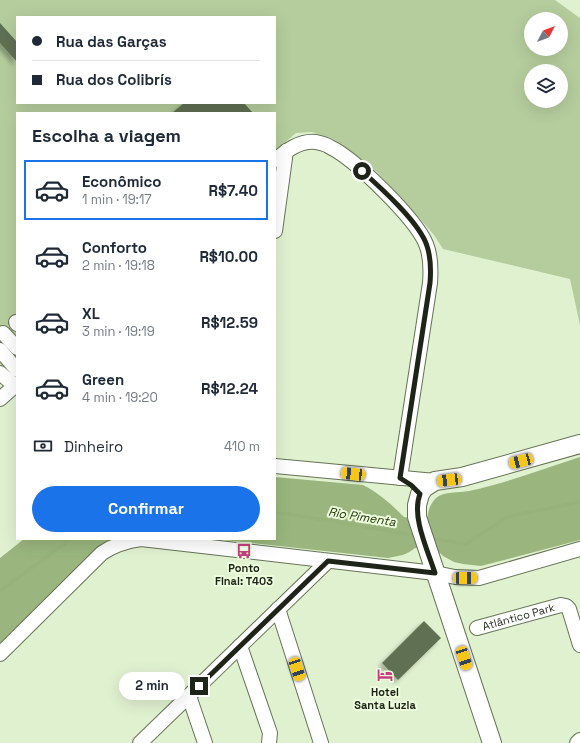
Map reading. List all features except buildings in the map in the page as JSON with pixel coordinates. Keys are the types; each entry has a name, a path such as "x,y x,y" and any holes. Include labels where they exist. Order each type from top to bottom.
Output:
{"main road":[{"path":"492,743 431,567 417,517 417,505 420,494 424,488 435,481 462,478 580,444"}],"street":[{"path":"276,159 286,151 302,143 314,142 329,146 352,161 373,181 421,233 427,245 430,256 430,283 400,478"},
{"path":"276,224 286,151"},
{"path":"3,333 16,347"},
{"path":"0,350 16,369"},
{"path":"0,373 16,385 0,399"},
{"path":"276,466 435,481"},
{"path":"400,478 411,485 420,494"},
{"path":"0,654 102,553 119,544 137,540"},
{"path":"150,540 328,561 431,567 455,577 479,578 580,549"},
{"path":"148,740 189,696 328,561"},
{"name":"Atlântico Park","path":"477,628 561,605 566,606 569,609 580,645"},
{"path":"278,609 321,743"},
{"path":"240,646 270,733 269,743"},
{"path":"189,696 205,743"},
{"path":"577,743 580,740"}],"green space":[{"path":"0,0 555,0 580,18 580,325 570,279 443,249 434,235 377,172 351,151 333,139 312,132 296,133 276,150 276,112 16,112 15,377 0,364"},
{"path":"580,457 580,540 481,566 454,562 443,556 436,549 415,548 406,554 388,558 224,540 276,540 276,477 363,485 385,499 404,517 427,520 434,500 443,494 469,491 525,476"},
{"path":"23,540 113,540 95,552 0,643 0,558"}],"waterway":[{"name":"Rio Pimenta","path":"430,538 466,544 507,517 580,502"},
{"name":"Rio Pimenta","path":"276,513 418,536"},
{"name":"Rio Pimenta","path":"0,591 70,540"}],"place":[{"name":"Ponto Final: T403","path":"244,551"},
{"name":"Hotel Santa Luzia","path":"385,675"}],"route":[{"path":"199,686 328,561 435,573 417,517 417,505 420,494 411,485 400,478 430,283 430,256 427,245 421,233 403,212 362,171"}]}
